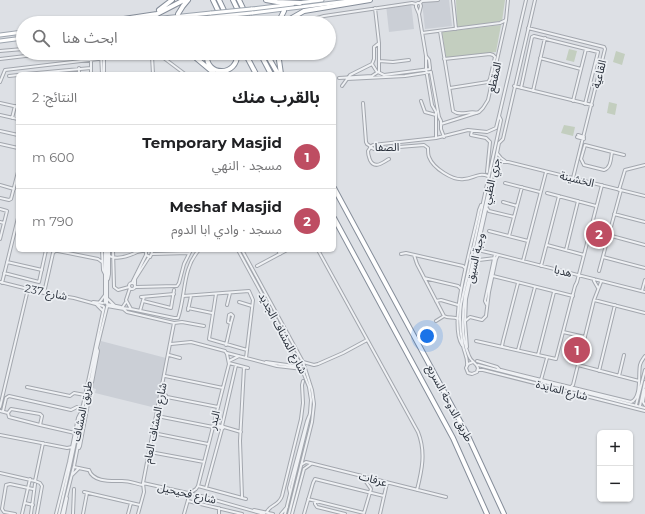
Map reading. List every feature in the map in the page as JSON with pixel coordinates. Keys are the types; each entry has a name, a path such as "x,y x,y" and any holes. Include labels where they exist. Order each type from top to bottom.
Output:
{"highway":[{"path":"140,16 160,10 172,0"},
{"path":"140,16 162,12 184,0"},
{"path":"178,14 188,0"},
{"path":"213,0 221,16"},
{"path":"219,0 227,16"},
{"path":"233,0 241,16"},
{"path":"239,0 247,16"},
{"path":"266,0 300,3"},
{"path":"295,16 308,10 370,0"},
{"path":"282,16 284,11"},
{"path":"296,16 300,13"},
{"path":"196,60 210,70"},
{"path":"198,60 212,72"},
{"path":"207,60 211,67 218,71 222,71 229,70 234,66 237,60"},
{"path":"249,60 255,72"},
{"path":"264,60 270,72"},
{"path":"270,60 277,72"},
{"path":"279,60 281,72"},
{"name":"طريق الدوحة السريع","path":"337,194 443,388 488,477 504,514"},
{"name":"طريق الدوحة السريع","path":"336,222 453,438 486,513"}],"main road":[{"path":"205,16 322,0"},
{"path":"200,16 252,13 361,0"},
{"path":"0,35 16,33"},
{"path":"0,41 16,39"}],"street":[{"path":"324,16 412,3 416,4 422,1 438,0"},
{"name":"المقطع","path":"477,113 483,108 489,97 506,20 508,0"},
{"name":"جري الظبي","path":"496,128 526,0"},
{"name":"جري الظبي","path":"473,362 467,350 463,326 464,302 497,152 502,139 535,0"},
{"path":"453,1 456,28"},
{"path":"419,14 422,6 420,3"},
{"path":"416,4 426,56 426,69 432,105 436,112 436,138"},
{"path":"376,8 379,61 378,72"},
{"path":"422,33 506,20"},
{"name":"القاعية","path":"528,28 604,47 605,49 583,144 573,178"},
{"path":"440,30 454,112 460,114 473,112 477,113"},
{"path":"521,88 532,37 545,38 598,53 585,104"},
{"path":"533,91 545,38"},
{"path":"567,44 569,38"},
{"path":"342,86 347,78 362,68 372,64 374,59 374,46 378,43"},
{"path":"573,101 586,49"},
{"path":"0,51 16,50"},
{"path":"450,88 487,83 491,77 495,58 491,54"},
{"path":"444,59 499,54"},
{"path":"0,58 16,56"},
{"path":"426,56 428,58 441,130 444,137"},
{"path":"540,58 581,68"},
{"path":"0,82 5,70 51,64 91,60 91,72"},
{"path":"99,60 102,72"},
{"path":"101,60 102,72"},
{"path":"102,72 103,60"},
{"path":"152,60 153,72"},
{"path":"166,60 182,72"},
{"path":"379,61 393,62 409,60"},
{"path":"51,64 52,71"},
{"path":"372,64 378,72 384,75 430,68"},
{"path":"79,68 80,72"},
{"path":"43,72 91,68"},
{"path":"12,69 11,76 16,75"},
{"path":"347,78 371,76 378,72"},
{"path":"339,78 431,72"},
{"path":"514,86 592,106"},
{"path":"421,102 425,112 436,116"},
{"path":"0,103 16,107"},
{"path":"363,103 366,142 370,147 368,154 372,163 378,166 389,159"},
{"path":"12,118 16,109"},
{"path":"441,124 477,113"},
{"path":"0,115 16,119"},
{"name":"جري الظبي","path":"467,365 460,323 462,297 501,120 500,116"},
{"name":"الصفا","path":"370,147 444,137 466,131 487,132 496,128"},
{"path":"0,131 16,135"},
{"path":"472,131 471,135 486,138 490,142 488,176"},
{"path":"578,136 584,138"},
{"path":"0,144 16,148"},
{"path":"612,152 609,167 604,170 584,165 581,159 583,144 624,155"},
{"name":"الصفا","path":"370,147 374,149 424,145 428,148 429,157 432,163 451,178 466,180 480,174 488,176"},
{"path":"494,168 499,162 504,161 497,152"},
{"name":"الخشينة","path":"504,161 645,196"},
{"path":"599,271 625,170 645,165"},
{"path":"523,261 546,172"},
{"path":"0,198 10,200 16,180"},
{"path":"505,183 540,192"},
{"path":"0,185 14,189"},
{"path":"476,341 502,346 554,360 557,358 602,185"},
{"path":"510,236 522,188"},
{"path":"547,194 597,206"},
{"name":"وجبة السيق","path":"467,350 464,322 465,306 488,201 488,195"},
{"path":"541,266 559,196"},
{"path":"566,250 578,201"},
{"path":"503,202 517,206"},
{"path":"463,346 459,340 457,305 479,208 482,204"},
{"path":"486,207 489,211"},
{"path":"0,209 7,211 0,239"},
{"path":"485,212 489,211 514,217"},
{"path":"614,214 645,222"},
{"path":"593,221 611,226"},
{"path":"0,222 4,223"},
{"path":"1,282 16,226"},
{"path":"480,228 481,232"},
{"path":"489,231 528,241"},
{"path":"608,235 645,245"},
{"path":"547,245 584,255"},
{"name":"هدبا","path":"477,248 482,251 644,292"},
{"name":"هدبا","path":"476,252 482,251"},
{"path":"4,273 39,282 46,252"},
{"path":"44,294 54,252"},
{"path":"67,252 98,259 102,262"},
{"name":"طريق المشاف","path":"105,252 102,256 102,262 105,275"},
{"name":"طريق المشاف","path":"60,514 72,476 105,313 106,252"},
{"name":"طريق المشاف","path":"60,514 103,311 108,298 106,252"},
{"name":"طريق المشاف","path":"107,252 109,256 109,274 107,280"},
{"path":"113,252 114,287 118,290 130,287 133,289 135,286 177,286 184,264 190,252"},
{"path":"146,252 130,287 123,308 177,318"},
{"path":"190,252 193,258"},
{"path":"135,286 135,279 152,254 190,252 196,254 188,270 179,316 175,323"},
{"name":"شارع المشاف الجديد","path":"239,252 303,368 310,396 310,416 285,514"},
{"name":"شارع المشاف الجديد","path":"243,252 303,362 312,386 314,404 312,422 303,456 291,514"},
{"path":"258,266 284,252"},
{"path":"319,252 419,435 423,464 417,490"},
{"path":"109,260 142,253 149,257"},
{"path":"401,254 405,253 463,266 466,269"},
{"path":"464,322 470,317 483,319 486,316 488,306 487,297 492,278 495,254"},
{"path":"414,255 423,277 444,316 458,320"},
{"path":"479,260 495,258 498,255"},
{"path":"98,259 102,256"},
{"path":"109,256 113,258"},
{"path":"603,257 645,268"},
{"path":"463,266 467,264 470,259"},
{"path":"7,262 42,270"},
{"path":"423,277 458,286 461,289"},
{"path":"492,278 573,296"},
{"path":"594,279 594,282 598,288"},
{"path":"427,284 431,280"},
{"path":"570,387 573,385 599,284 598,280"},
{"path":"644,292 645,280"},
{"name":"شارع 237","path":"1,282 44,294 74,298 111,307 123,308"},
{"path":"132,283 135,286"},
{"path":"502,346 518,283"},
{"path":"458,286 462,284"},
{"path":"518,350 535,287"},
{"path":"0,407 28,289"},
{"path":"143,302 171,308 174,290"},
{"path":"183,296 249,291 252,298 252,306 246,358"},
{"path":"227,305 230,292"},
{"path":"460,292 462,297"},
{"path":"538,355 538,350 554,292"},
{"path":"99,303 105,294"},
{"path":"141,311 143,302 142,297 174,294"},
{"path":"216,294 208,338 210,341 248,350"},
{"path":"191,296 188,309 212,313"},
{"path":"108,298 117,306"},
{"path":"436,301 441,300 457,305"},
{"path":"594,300 645,313"},
{"path":"126,301 131,309"},
{"name":"شارع 237","path":"92,302 96,304 117,306 123,308 127,312 175,323 184,322 204,326"},
{"path":"239,302 252,306"},
{"path":"464,302 465,306"},
{"path":"96,304 103,311"},
{"path":"599,371 615,305"},
{"path":"105,313 111,307"},
{"path":"455,318 458,315"},
{"path":"436,321 444,316"},
{"name":"شارع المشاف العام","path":"138,514 144,492 143,484 175,323"},
{"path":"225,352 225,344 231,323"},
{"path":"563,332 585,338"},
{"path":"303,362 314,365 343,353 367,340"},
{"path":"171,344 191,342 273,365 303,368"},
{"name":"البدر","path":"189,495 198,486 222,388 230,363 225,352"},
{"path":"169,355 180,358"},
{"path":"295,367 296,355"},
{"path":"619,376 624,355"},
{"path":"230,363 239,356"},
{"path":"640,390 640,364 645,356"},
{"path":"541,380 547,358"},
{"name":"شارع المايدة","path":"476,361 497,368 498,370 605,398 645,411"},
{"path":"263,362 303,368"},
{"path":"473,362 478,365 478,370 475,374 470,374 466,370 467,365 473,362"},
{"path":"230,363 248,368"},
{"path":"206,488 236,365"},
{"name":"شارع المايدة","path":"478,365 630,402 636,398 639,384"},
{"path":"578,365 639,381"},
{"path":"242,497 240,448 244,367"},
{"path":"292,368 305,373"},
{"name":"شارع المايدة","path":"478,370 636,407"},
{"path":"636,407 645,370"},
{"path":"164,376 222,388"},
{"path":"265,513 268,508 279,503 282,496 302,414 304,400 302,385 303,381"},
{"path":"639,408 645,382"},
{"path":"561,387 565,386"},
{"path":"27,387 70,396 74,393 85,395"},
{"path":"162,388 167,397 218,406"},
{"name":"شارع المايدة","path":"639,408 645,407 643,402 645,390"},
{"path":"602,395 605,398"},
{"path":"8,413 1,411 6,398 9,396 70,410 82,407"},
{"path":"60,514 63,487 78,418 81,412 78,408"},
{"path":"8,413 11,409 40,414 42,416 40,425"},
{"path":"8,413 9,418 75,433"},
{"path":"157,416 213,425 241,432"},
{"path":"291,493 289,488 306,421 310,416"},
{"path":"153,433 208,444"},
{"path":"0,435 67,448 72,447"},
{"path":"31,514 33,505 33,490 43,443"},
{"path":"67,448 71,452"},
{"path":"302,448 300,459 302,461"},
{"path":"150,452 204,462"},
{"path":"301,465 306,462 303,456"},
{"path":"72,476 79,468 75,460"},
{"name":"عرفات","path":"306,462 446,497"},
{"name":"شارع المشاف الجديد","path":"296,492 304,468 312,464"},
{"name":"شارع فحيحيل","path":"74,466 89,470 92,476 96,478 114,482 122,481 143,484 189,495 197,495 273,514"},
{"path":"0,473 40,483 42,486 37,514"},
{"path":"308,499 364,514 370,487 362,476"},
{"path":"304,514 313,481 317,479 384,496"},
{"path":"22,514 30,480"},
{"path":"380,514 387,483"},
{"path":"15,514 2,510 2,499 7,484 33,490"},
{"path":"63,487 66,484"},
{"path":"198,486 246,499"},
{"path":"73,514 74,489"},
{"path":"196,489 197,495"},
{"path":"88,514 84,514 85,493 140,505"},
{"path":"184,514 189,495"},
{"path":"188,501 219,508 231,513 242,514"},
{"path":"315,501 317,507 345,514"},
{"path":"24,503 33,505"},
{"path":"128,514 130,503"},
{"path":"281,514 287,506"},
{"path":"219,508 219,514"}],"shaded area":[{"path":"449,0 452,26 425,29 422,2"},
{"path":"411,2 414,29 389,32 386,5"},
{"path":"101,341 166,358 156,408 95,393 96,389 92,388"}],"green space":[{"path":"456,0 505,0 502,21 457,27"},
{"path":"501,25 496,52 446,58 442,32"},
{"path":"569,49 577,51 574,62 566,60"},
{"path":"616,51 625,54 622,65 613,62"},
{"path":"609,102 617,104 615,115 607,113"},
{"path":"564,125 575,127 573,136 561,133"}],"place":[{"name":"Meshaf Masjid","path":"599,234"},
{"name":"Temporary Masjid","path":"577,350"}]}
